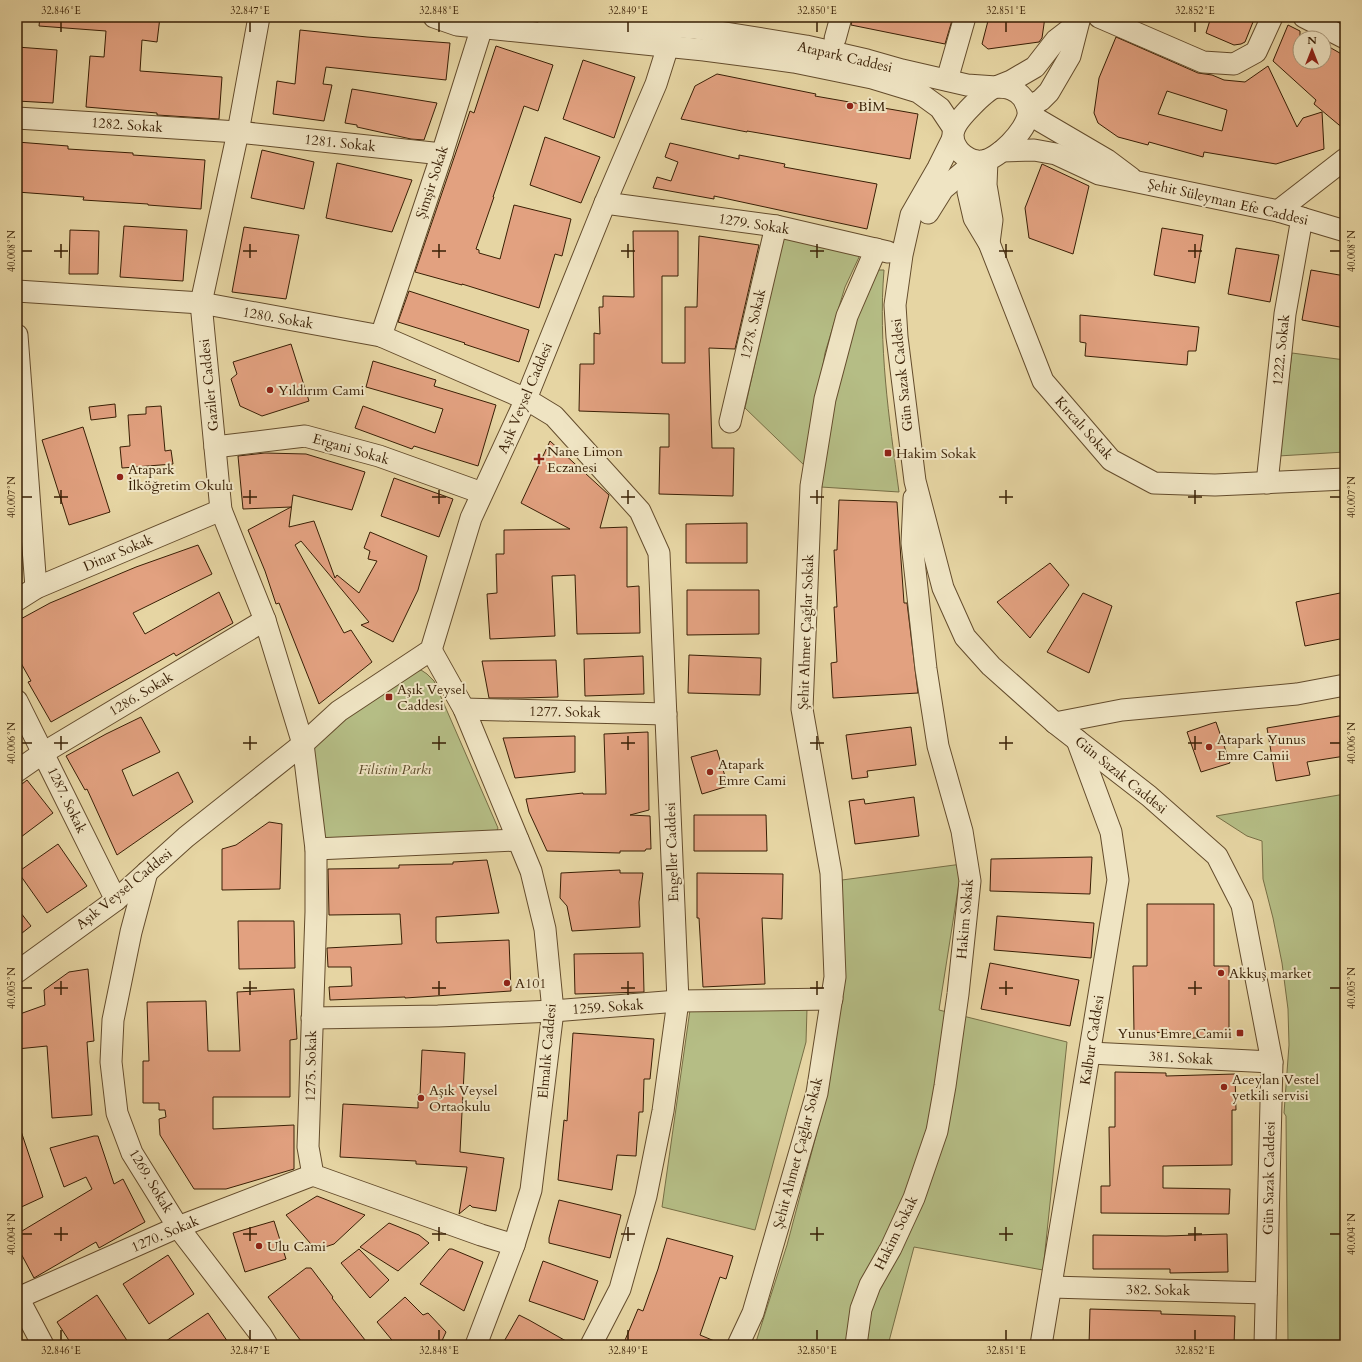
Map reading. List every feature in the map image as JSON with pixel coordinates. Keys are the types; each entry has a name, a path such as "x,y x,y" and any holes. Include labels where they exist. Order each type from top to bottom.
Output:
{"street":[{"name":"Gaziler Caddesi","path":"259,17 238,132 201,303 221,510 265,620 304,744"},
{"path":"434,17 456,25 668,46 794,62 872,78 918,92 940,108 953,133 955,146 962,154 971,160 988,157"},
{"name":"Atapark Caddesi","path":"547,17 695,22 867,60 902,70 968,85 1007,87 1020,94 1037,119 1106,160 1135,181"},
{"path":"835,39 841,17"},
{"path":"948,80 965,17"},
{"path":"1099,17 1203,62 1234,64 1256,52 1272,17"},
{"path":"1304,17 1345,38"},
{"path":"953,133 959,120 983,95 990,89 1012,81 1035,67 1056,40 1079,20"},
{"path":"908,233 922,222 943,189 988,157 1022,129 1028,117 1028,107 1041,100 1048,92 1070,56 1079,20"},
{"path":"668,46 674,21"},
{"path":"690,49 695,22"},
{"name":"Şimşir Sokak","path":"381,336 442,154 482,27"},
{"name":"Aşık Veysel Caddesi","path":"17,972 116,900 186,837 304,744 339,711 431,650 471,518 526,400 605,203 656,84 668,46"},
{"name":"Aşık Veysel Caddesi","path":"656,84 690,49"},
{"name":"1282. Sokak","path":"17,118 238,132"},
{"name":"1281. Sokak","path":"238,132 442,154"},
{"name":"Gün Sazak Caddesi","path":"953,133 938,168 911,215 902,255 895,305 897,337 915,481 943,588 965,637 990,666 1077,740 1149,796 1217,856 1242,905 1272,1062 1266,1345"},
{"name":"Şehit Süleyman Efe Caddesi","path":"988,157 1034,150 1056,154 1099,174 1278,211 1345,231"},
{"name":"Kırcalı Sokak","path":"988,157 986,185 992,220 989,244 1043,381 1111,460 1154,482 1215,485 1345,479"},
{"path":"1278,211 1345,159"},
{"name":"1279. Sokak","path":"605,203 776,226 902,255"},
{"name":"1222. Sokak","path":"1266,483 1285,314 1302,218"},
{"name":"1278. Sokak","path":"730,422 776,226"},
{"name":"Şehit Ahmet Çağlar Sokak","path":"738,1345 754,1313 817,1093 835,978 830,873 802,709 810,486 825,399 847,316 876,249"},
{"name":"1280. Sokak","path":"17,291 201,303 381,336 526,400"},
{"path":"17,335 20,434 36,588"},
{"name":"Engeller Caddesi","path":"526,400 554,416 640,510 659,553 678,1001 663,1111 646,1196 620,1289 591,1345"},
{"name":"Ergani Sokak","path":"215,447 305,436 379,456 482,493"},
{"name":"Hakim Sokak","path":"856,1345 861,1309 870,1285 891,1248 914,1198 937,1131 957,1002 970,881 962,831 938,746 926,669 912,543 915,481"},
{"name":"Dinar Sokak","path":"17,600 36,588 221,510"},
{"name":"1286. Sokak","path":"17,771 43,753 265,620"},
{"name":"Elmalık Caddesi","path":"431,650 464,709 531,871 545,929 553,1011 531,1190 514,1245 476,1345"},
{"path":"1055,722 1122,710 1297,694 1345,685"},
{"name":"1287. Sokak","path":"17,701 116,900"},
{"name":"1277. Sokak","path":"464,709 666,714"},
{"name":"Kalbur Caddesi","path":"1041,1345 1118,880 1111,832 1077,740"},
{"name":"1275. Sokak","path":"304,744 316,849 316,912 308,1148 313,1175"},
{"path":"316,849 518,840"},
{"name":"1269. Sokak","path":"147,872 131,932 114,1020 111,1062 117,1113 132,1153 178,1227 261,1335 267,1345"},
{"name":"1259. Sokak","path":"312,1018 438,1016 553,1011 678,1001 832,999"},
{"name":"381. Sokak","path":"1090,1053 1272,1062"},
{"path":"313,1175 481,1235 514,1245"},
{"name":"1270. Sokak","path":"18,1297 178,1227 313,1175"},
{"name":"382. Sokak","path":"1051,1288 1266,1293"},
{"path":"18,1297 43,1345"}],"green space":[{"path":"783,238 860,255 845,287 825,353 806,467 745,408"},
{"path":"878,270 884,270 882,326 883,353 888,409 899,492 821,487 826,441 845,354 858,316"},
{"path":"1292,353 1345,360 1345,452 1278,456"},
{"name":"Filistin Parkı","path":"421,670 434,681 498,828 495,835 320,840 310,749 334,726 395,681"},
{"path":"1345,794 1345,1345 1288,1345 1286,1116 1284,1113 1289,1045 1288,1009 1282,963 1263,879 1262,841 1247,836 1216,816"},
{"path":"962,864 939,1010 1067,1042 1043,1270 914,1247 888,1345 755,1345 787,1245 821,1117 845,980 842,880"},
{"path":"807,1009 806,1042 755,1230 662,1207 690,1010"}],"building":[{"path":"40,17 160,17 157,42 142,40 140,71 222,77 219,119 157,115 157,113 86,107 90,56 104,57 106,31 39,26"},
{"path":"853,17 953,17 945,44 851,25"},
{"path":"989,17 1045,17 1042,38 1039,42 988,49 982,44"},
{"path":"1211,17 1255,17 1245,42 1234,45 1206,33"},
{"path":"1288,25 1298,30 1292,30 1292,70 1332,70 1332,49 1345,56 1345,130 1314,104 1316,100 1273,61"},
{"path":"300,30 450,43 446,80 326,67 323,84 332,85 324,121 273,114 277,81 295,84"},
{"path":"1116,37 1198,73 1212,75 1224,80 1245,82 1268,66 1297,127 1303,118 1322,112 1324,149 1276,164 1204,152 1203,157 1149,142 1148,145 1118,137 1098,123 1094,113 1099,78","holes":["1167,91 1227,110 1222,131 1158,114"]},
{"path":"496,46 553,65 538,111 524,106 476,249 479,250 479,253 500,259 514,205 571,219 562,256 555,254 539,308 462,284 415,272 470,111 474,113"},
{"path":"17,47 57,50 53,103 17,101"},
{"path":"583,60 635,77 614,138 563,119"},
{"path":"717,74 816,94 815,96 918,114 910,159 747,132 681,119 695,86"},
{"path":"352,89 437,103 424,140 411,139 345,123"},
{"path":"545,137 600,157 581,203 530,185"},
{"path":"17,142 68,146 68,149 133,153 133,155 205,160 201,209 83,200 84,197 17,192"},
{"path":"670,143 739,159 739,155 785,164 784,167 877,184 867,229 714,196 714,199 653,188 657,177 671,181 678,162 665,157"},
{"path":"262,150 314,162 304,209 251,198"},
{"path":"337,163 412,180 392,232 326,218"},
{"path":"1042,164 1089,186 1073,254 1029,238 1025,208"},
{"path":"124,226 187,230 183,281 120,277"},
{"path":"244,227 299,235 286,299 232,292"},
{"path":"1162,228 1203,235 1195,283 1154,275"},
{"path":"70,230 99,231 98,274 69,274"},
{"path":"633,231 678,231 678,276 662,276 662,363 685,363 685,307 697,307 699,236 759,245 735,349 709,348 712,448 734,448 733,496 659,494 660,447 669,447 669,414 579,411 580,364 594,364 594,333 600,334 599,307 603,307 603,296 634,297"},
{"path":"1236,248 1279,255 1270,302 1228,294"},
{"path":"1311,270 1345,276 1345,328 1302,320"},
{"path":"409,291 529,330 519,362 398,322"},
{"path":"1080,315 1199,327 1196,351 1188,351 1187,365 1085,356 1086,343 1080,342"},
{"name":"Yıldırım Cami","path":"291,344 309,401 262,416 240,406 231,379 237,374 233,362"},
{"path":"373,361 436,380 434,386 496,405 478,466 414,446 412,449 355,428 363,406 435,433 443,409 366,387"},
{"path":"115,404 116,417 91,420 89,407"},
{"path":"161,406 165,451 171,450 173,464 122,468 120,447 130,446 128,415 146,414 146,407"},
{"path":"83,427 110,512 69,525 42,440"},
{"path":"550,441 609,495 600,528 627,527 627,587 639,586 640,633 577,634 575,575 552,576 555,636 490,639 487,594 497,593 496,554 504,554 504,530 570,529 521,503"},
{"path":"265,453 306,454 365,472 352,510 293,495 289,527 314,521 335,578 337,575 359,593 377,561 368,559 370,551 364,548 370,532 427,556 418,590 393,642 361,625 369,622 301,541 295,545 344,633 351,630 372,662 319,704 279,603 276,604 265,571 248,530 291,507 243,509 238,456"},
{"path":"394,478 453,499 439,537 381,516"},
{"path":"839,500 897,502 904,603 907,603 918,693 833,698 831,663 837,662 834,607 837,607 834,550 837,550"},
{"path":"747,523 747,563 686,563 686,524"},
{"path":"198,545 212,574 133,613 145,634 219,592 233,623 176,656 174,653 51,722 28,682 31,681 17,656 17,621 50,603 136,567"},
{"path":"1050,563 1069,585 1030,638 997,602"},
{"path":"687,590 759,590 759,634 687,635"},
{"path":"1345,592 1345,638 1305,646 1296,602"},
{"path":"1083,593 1112,606 1089,673 1047,652"},
{"path":"689,655 761,658 760,695 688,693"},
{"path":"643,656 644,694 585,696 584,659"},
{"path":"556,660 558,697 489,698 482,661"},
{"path":"1345,715 1345,756 1307,762 1310,775 1276,781 1267,728"},
{"path":"141,717 160,752 122,770 133,796 178,772 193,802 117,855 87,789 85,790 66,756"},
{"name":"Atapark Yunus Emre Camii","path":"1216,722 1230,763 1201,772 1187,732"},
{"path":"911,727 916,765 867,771 868,777 852,779 846,735"},
{"path":"648,732 649,810 630,815 650,816 651,849 646,849 645,851 620,851 620,853 547,851 529,812 526,799 583,793 606,794 604,734"},
{"path":"575,736 575,772 515,778 503,738"},
{"name":"Atapark Emre Cami","path":"717,750 728,786 702,794 691,757"},
{"path":"27,780 53,813 17,840 17,788"},
{"path":"914,797 919,836 855,844 849,801 864,799 865,804"},
{"path":"694,815 766,815 767,851 694,851"},
{"path":"269,822 282,824 280,889 222,890 222,849 236,845"},
{"path":"58,844 87,886 47,913 18,872"},
{"path":"1092,857 1090,894 990,891 991,859"},
{"path":"487,860 499,913 436,917 436,940 437,943 509,940 511,991 405,998 330,1000 329,987 352,986 351,967 328,967 327,948 402,944 400,914 329,915 328,869 399,868 399,865 453,864 453,862"},
{"path":"620,870 620,873 643,873 639,902 640,927 572,931 567,906 560,898 561,873"},
{"path":"697,873 783,874 782,919 762,918 765,984 703,987 699,918 697,918"},
{"path":"1147,904 1214,904 1214,966 1229,966 1229,1038 1187,1038 1187,1032 1134,1033 1133,966 1147,966"},
{"path":"17,908 31,926 17,937"},
{"path":"997,916 1094,923 1091,958 994,950"},
{"path":"238,921 294,921 295,968 239,969"},
{"path":"643,953 644,992 575,994 574,954"},
{"path":"990,963 1079,980 1070,1026 981,1009"},
{"path":"88,969 94,1041 87,1042 92,1115 52,1118 47,1046 17,1049 17,1015 45,1005 44,990 69,972"},
{"path":"294,989 297,1039 290,1040 290,1097 213,1097 213,1129 294,1125 294,1169 226,1189 194,1189 160,1135 159,1119 166,1117 165,1110 159,1110 159,1103 143,1103 143,1061 149,1061 147,1002 206,1001 208,1051 240,1051 237,992"},
{"path":"573,1033 654,1039 650,1079 644,1079 643,1112 639,1112 636,1156 617,1155 612,1190 558,1180 564,1120 567,1121"},
{"path":"422,1050 465,1053 460,1152 504,1158 496,1211 472,1207 470,1205 459,1214 467,1167 416,1164 416,1161 340,1157 343,1104 418,1108"},
{"path":"1115,1072 1166,1073 1166,1076 1235,1074 1236,1110 1232,1110 1232,1165 1163,1166 1163,1188 1230,1189 1229,1214 1101,1213 1101,1186 1110,1186 1109,1127 1115,1127"},
{"path":"19,1125 43,1197 17,1209 17,1126"},
{"path":"98,1136 114,1184 123,1179 145,1222 99,1248 96,1242 34,1278 17,1246 17,1234 92,1189 86,1177 64,1187 50,1148"},
{"path":"317,1196 365,1215 334,1244 316,1250 286,1215"},
{"path":"559,1200 621,1215 610,1258 549,1243"},
{"name":"Ulu Cami","path":"274,1221 286,1259 245,1272 233,1233"},
{"path":"389,1223 419,1235 429,1243 398,1271 360,1247"},
{"path":"1227,1234 1228,1272 1170,1273 1170,1269 1093,1269 1093,1235 1166,1236"},
{"path":"667,1238 733,1256 726,1279 720,1277 700,1335 724,1345 623,1345 638,1309 643,1311"},
{"path":"359,1249 389,1280 370,1298 341,1263"},
{"path":"449,1249 483,1262 464,1311 420,1284"},
{"path":"168,1255 194,1294 149,1324 123,1284"},
{"path":"543,1261 598,1281 584,1320 529,1301"},
{"path":"306,1268 311,1268 333,1297 332,1298 369,1345 304,1345 268,1297"},
{"path":"97,1295 130,1345 72,1345 57,1322"},
{"path":"405,1297 423,1315 428,1313 446,1332 440,1345 396,1345 377,1322"},
{"path":"1090,1309 1161,1311 1161,1314 1235,1316 1234,1345 1089,1345"},
{"path":"208,1313 230,1345 160,1345"},
{"path":"519,1315 529,1320 573,1345 502,1345"}],"place":[{"name":"BİM","path":"850,106"},
{"name":"Yıldırım Cami","path":"270,390"},
{"name":"Hakim Sokak","path":"888,453"},
{"name":"Nane Limon Eczanesi","path":"539,459"},
{"name":"Atapark İlköğretim Okulu","path":"120,477"},
{"name":"Aşık Veysel Caddesi","path":"389,697"},
{"name":"Atapark Yunus Emre Camii","path":"1209,747"},
{"name":"Atapark Emre Cami","path":"710,772"},
{"name":"Akkuş market","path":"1221,973"},
{"name":"A101","path":"507,983"},
{"name":"Yunus Emre Camii","path":"1240,1033"},
{"name":"Aceylan Vestel yetkili servisi","path":"1224,1087"},
{"name":"Aşık Veysel Ortaokulu","path":"421,1098"},
{"name":"Ulu Cami","path":"259,1246"}]}
